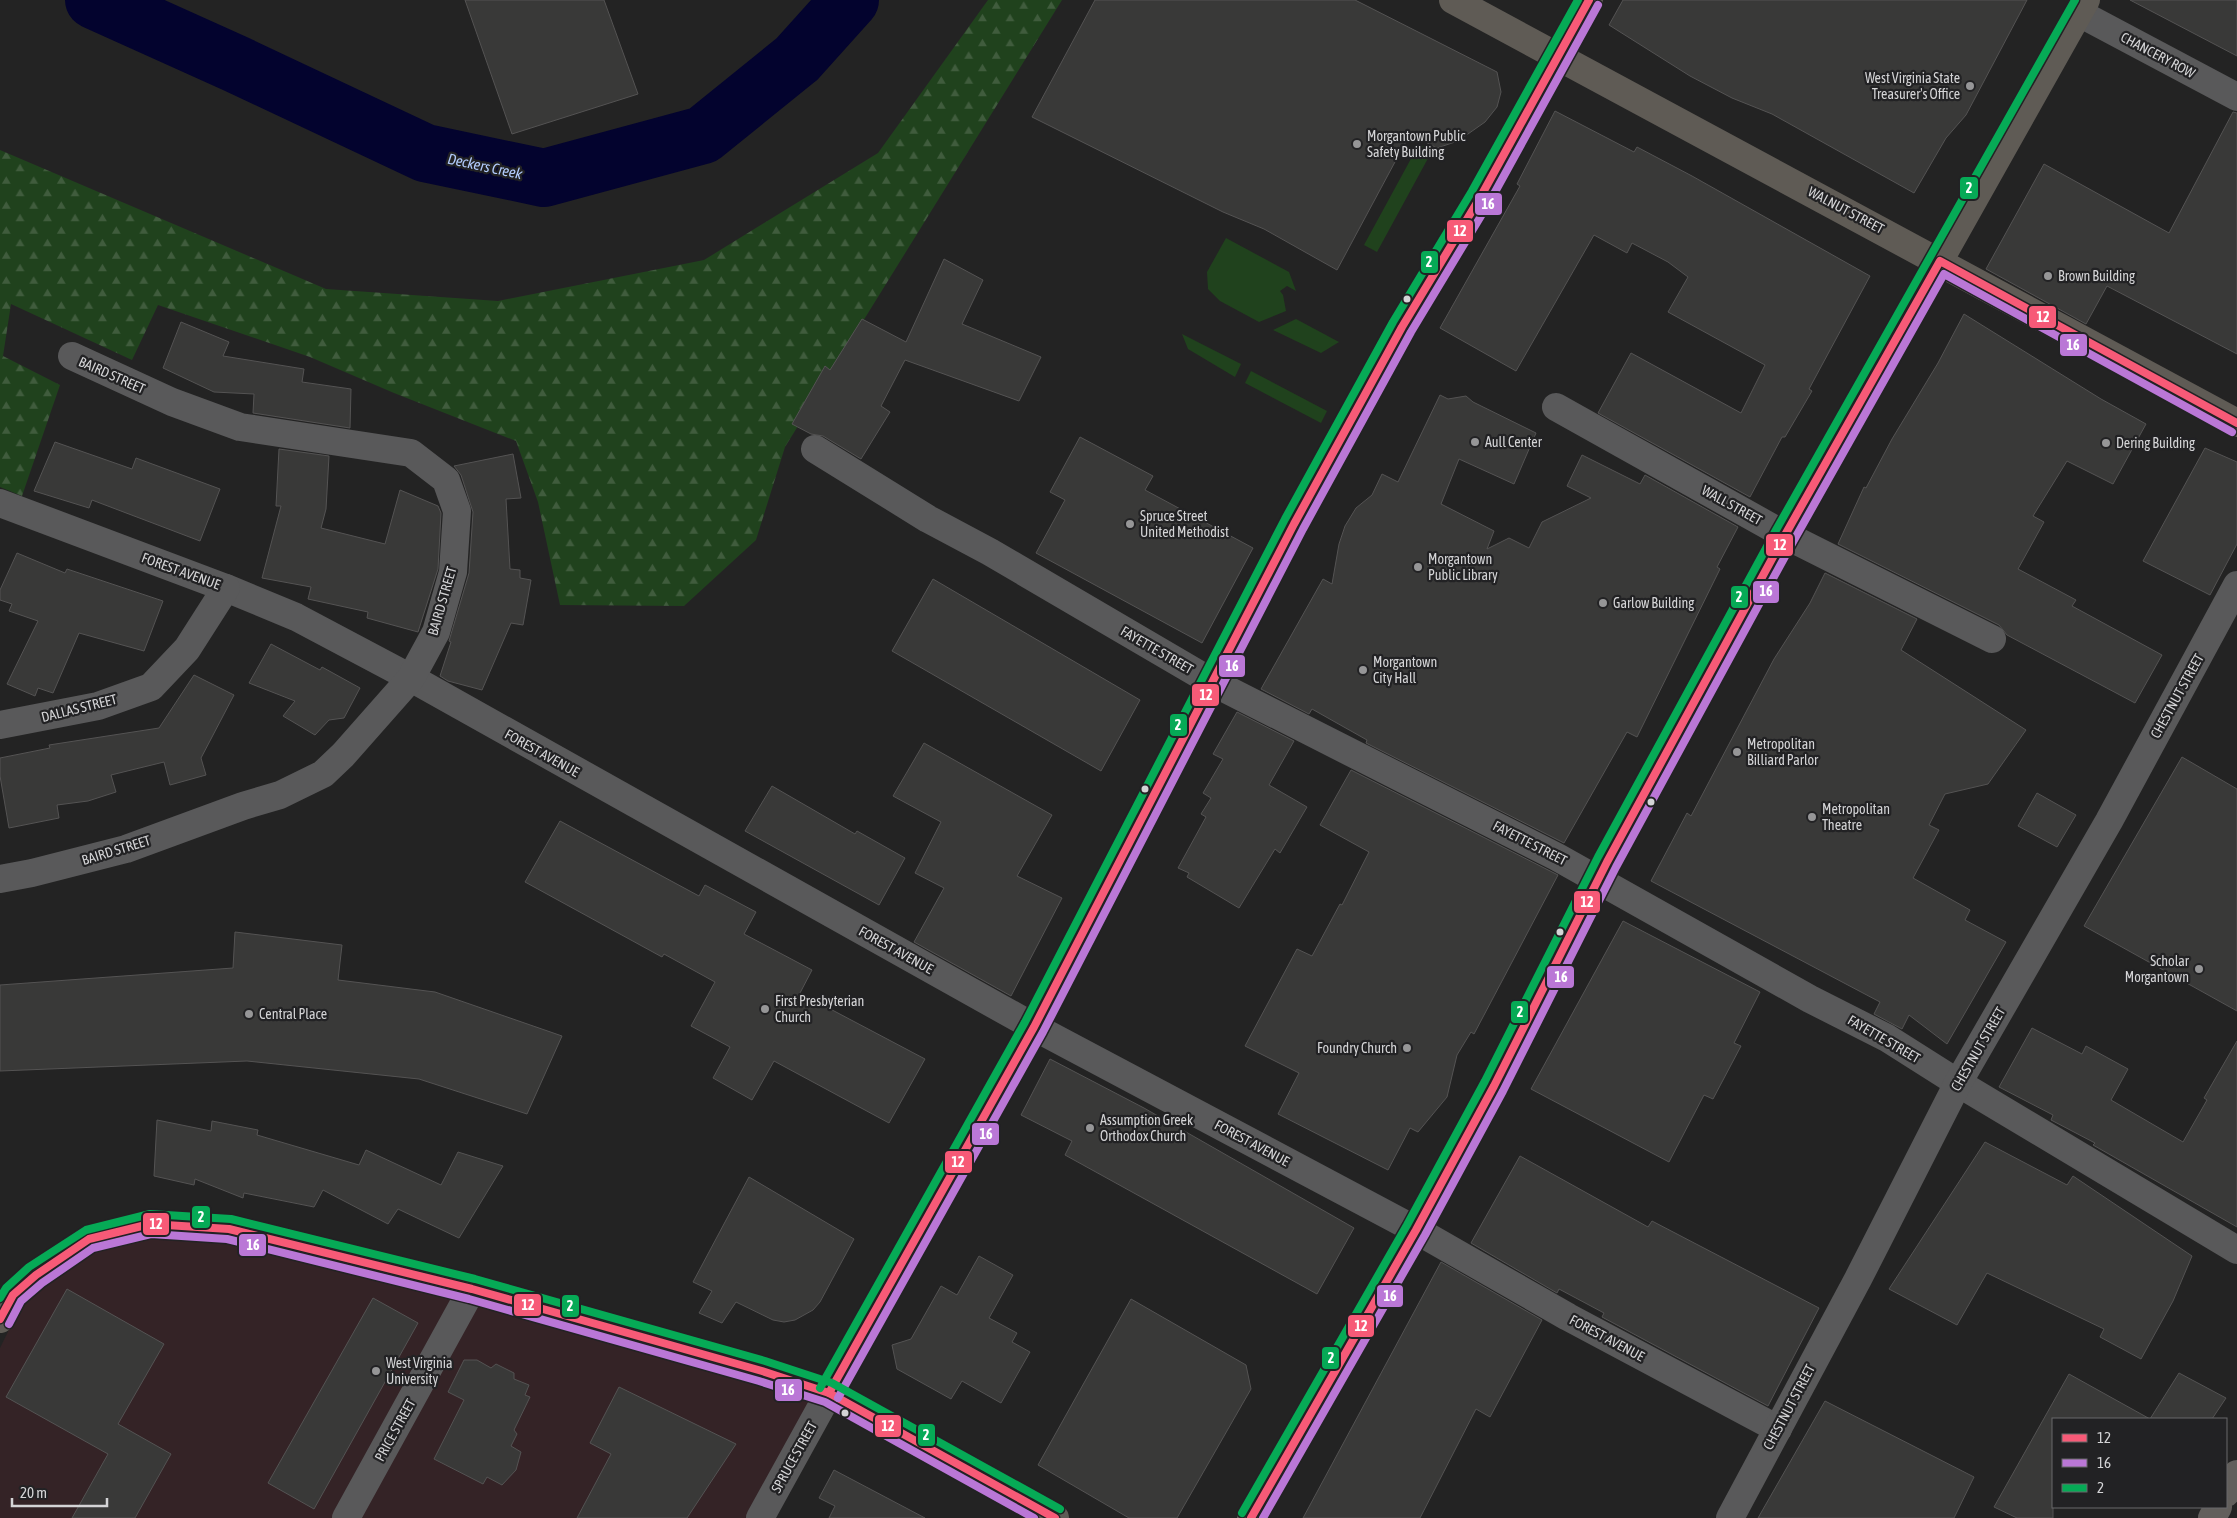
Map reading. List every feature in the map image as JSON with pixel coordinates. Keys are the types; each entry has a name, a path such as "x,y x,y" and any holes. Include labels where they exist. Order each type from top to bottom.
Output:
{"main road":[{"name":"WALNUT STREET","path":"1453,0 2237,422"},
{"name":"SPRUCE STREET","path":"829,1393 1034,1027 1294,524 1402,327 1481,196 1589,0"},
{"path":"1251,1518 1416,1230 1494,1086 1598,879 1785,535 2083,6"},
{"path":"0,1319 13,1295 36,1275 89,1239 150,1224 229,1229 472,1289 762,1371 829,1393 1056,1518"}],"street":[{"name":"CHANCERY ROW","path":"2083,6 2237,97"},
{"name":"BAIRD STREET","path":"0,878 32,873 126,849 243,806 280,795 323,774 343,755 411,678 436,632 453,572 458,511 446,480 411,453 240,427 172,402 72,356"},
{"name":"WALL STREET","path":"1556,407 1785,535 1992,639"},
{"name":"FAYETTE STREET","path":"815,449 928,519 990,552 1212,682 1598,879 1810,998 1887,1038 1958,1083 2237,1250"},
{"name":"FOREST AVENUE","path":"0,503 226,588 296,617 411,678 1034,1027 1416,1230 1568,1317 1778,1429"},
{"name":"CHESTNUT STREET","path":"1730,1518 1858,1278 1958,1083 2109,821 2237,586"},
{"name":"DALLAS STREET","path":"0,725 98,706 150,687 187,649 226,588"},
{"name":"PRICE STREET","path":"346,1518 472,1289"},
{"name":"SPRUCE STREET","path":"760,1518 829,1393"},
{"path":"2227,1491 2237,1474"}],"shaded area":[{"name":"West Virginia University","path":"150,1224 472,1289 829,1393 760,1518 0,1518 0,1348 36,1275"}],"green space":[{"path":"988,0 1062,0 785,447 756,540 684,606 560,605 538,502 516,441 394,393 310,357 158,305 132,360 11,304 3,356 60,385 22,496 0,487 0,150 326,289 498,301 704,260 878,153"},
{"path":"1419,144 1432,151 1377,252 1364,245"},
{"path":"1226,238 1289,272 1296,291 1287,286 1280,291 1283,295 1286,311 1259,322 1220,301 1208,289 1207,272"},
{"path":"1296,319 1339,342 1321,353 1273,330"},
{"path":"1182,334 1241,364 1235,377 1188,349"},
{"path":"1251,371 1327,411 1321,423 1245,383"}],"building":[{"path":"465,0 604,0 638,94 512,134"},
{"path":"1095,0 1355,0 1497,72 1501,92 1497,107 1485,122 1458,141 1437,148 1410,134 1337,270 1264,229 1223,212 1032,117"},
{"path":"1623,0 2027,0 1966,115 1946,138 1914,193 1772,114 1732,98 1690,76 1609,25"},
{"path":"2130,0 2237,0 2237,56"},
{"path":"1555,111 1634,152 1637,147 1870,276 1809,389 1812,391 1785,437 1782,437 1750,497 1598,413 1631,353 1741,413 1765,365 1668,312 1688,277 1668,262 1632,243 1627,253 1594,235 1516,371 1440,328 1520,186 1517,184"},
{"path":"2233,112 2237,113 2237,354 2107,286 2086,324 1986,269 2044,164 2169,233"},
{"path":"944,259 983,280 962,324 1041,357 1019,401 905,360 881,406 890,412 861,459 823,436 811,434 792,424 825,366 830,370 862,319 906,342"},
{"path":"1964,314 2101,399 2146,424 2113,484 2067,461 2033,516 2044,522 2018,569 2076,600 2072,606 2162,655 2135,703 2007,635 1999,625 1838,544 1864,487 1866,488"},
{"path":"181,322 229,342 223,356 304,369 302,382 351,389 350,428 253,413 254,394 214,392 163,368"},
{"path":"1440,395 1448,399 1466,396 1473,402 1536,433 1514,484 1459,459 1441,504 1494,531 1487,549 1509,538 1529,548 1542,522 1591,498 1567,486 1582,455 1640,484 1645,475 1738,527 1717,567 1720,569 1637,737 1627,732 1564,843 1366,743 1367,740 1312,709 1309,714 1261,689 1323,579 1332,584 1339,544 1345,526 1356,508 1372,495 1382,474 1398,482"},
{"name":"Spruce Street United Methodist","path":"1080,437 1153,476 1145,490 1253,548 1202,643 1036,553 1065,500 1050,492"},
{"path":"55,442 132,469 136,458 220,489 200,541 92,500 89,508 34,491"},
{"path":"2205,448 2237,462 2237,544 2210,595 2143,561"},
{"path":"279,449 329,456 326,509 321,528 385,544 400,490 438,506 441,513 438,569 418,632 367,618 368,612 308,599 311,587 262,578 281,506 276,506"},
{"path":"513,454 521,498 506,499 510,569 520,570 520,578 531,580 523,625 511,623 482,690 448,681 440,676 469,573 473,512 461,475 454,466"},
{"path":"17,553 65,573 67,569 163,601 144,651 79,633 53,693 38,688 35,696 7,684 38,621 9,611 12,604 0,600 0,590"},
{"path":"1825,573 1917,619 1901,650 2026,730 1988,784 1945,794 1929,825 1939,830 1913,878 1970,910 1965,920 2006,942 1947,1044 1909,1015 1902,1029 1874,1014 1880,1002 1651,881 1687,813 1691,816 1774,659 1810,603"},
{"path":"933,579 1140,700 1101,771 892,651"},
{"path":"271,644 320,670 322,667 360,688 344,718 329,720 315,735 283,716 295,701 249,683"},
{"path":"194,675 234,695 201,758 206,775 170,785 164,762 111,775 116,792 88,801 57,805 59,818 9,828 0,776 0,758 50,748 49,745 159,728"},
{"path":"1237,712 1294,741 1269,785 1307,807 1280,853 1275,849 1239,908 1187,877 1189,873 1178,868 1206,817 1201,814 1211,798 1203,793 1223,759 1213,754"},
{"path":"924,743 1052,815 1017,876 1062,898 1011,996 914,942 944,888 915,873 941,822 893,796"},
{"path":"2182,757 2237,789 2237,1011 2084,926"},
{"path":"1351,770 1558,875 1474,1034 1471,1032 1457,1055 1447,1097 1418,1132 1410,1128 1388,1170 1278,1114 1299,1073 1245,1046 1297,949 1312,956 1340,904 1342,905 1369,852 1320,825"},
{"path":"772,786 855,834 857,831 905,858 879,905 745,831"},
{"path":"2037,793 2076,815 2057,847 2018,826"},
{"name":"First Presbyterian Church","path":"560,821 699,896 705,885 756,912 744,934 812,970 800,993 925,1059 889,1123 774,1061 752,1100 713,1078 730,1047 691,1026 715,982 664,954 662,957 525,882"},
{"path":"1623,921 1760,992 1734,1043 1741,1046 1713,1099 1704,1095 1669,1162 1531,1089"},
{"name":"Central Place","path":"235,932 342,945 338,980 435,992 562,1036 527,1114 419,1079 247,1061 0,1071 0,985 233,968"},
{"path":"2032,1028 2082,1054 2086,1046 2128,1069 2111,1100 2183,1142 2207,1100 2204,1098 2237,1041 2237,1227 2093,1145 2095,1143 2051,1120 2053,1115 1999,1087"},
{"path":"1050,1059 1144,1108 1354,1228 1317,1294 1065,1155 1072,1141 1021,1115"},
{"path":"157,1120 211,1131 212,1121 258,1130 257,1135 359,1165 366,1150 441,1185 458,1152 503,1166 459,1238 398,1209 388,1224 323,1190 314,1207 244,1193 243,1198 195,1179 194,1185 154,1176"},
{"path":"1985,1142 2067,1185 2073,1176 2192,1256 2173,1301 2141,1359 2100,1337 2104,1329 1987,1273 1957,1325 1889,1289"},
{"path":"1520,1156 1648,1227 1652,1221 1819,1308 1768,1406 1602,1317 1604,1313 1559,1289 1557,1293 1471,1243"},
{"path":"749,1177 854,1239 820,1302 813,1310 795,1320 784,1322 773,1320 736,1302 722,1323 699,1313 712,1291 693,1282"},
{"path":"979,1256 1013,1275 989,1318 1017,1333 1012,1342 1030,1352 1001,1403 962,1381 951,1399 897,1369 892,1345 911,1339 941,1286 957,1295"},
{"path":"1441,1262 1542,1320 1490,1417 1476,1409 1420,1518 1303,1518"},
{"path":"67,1289 164,1344 118,1424 171,1454 135,1518 72,1518 108,1454 6,1397"},
{"path":"373,1298 418,1323 314,1509 268,1483"},
{"path":"1131,1299 1246,1365 1251,1389 1177,1518 1129,1518 1038,1465"},
{"path":"464,1360 477,1360 491,1368 496,1364 514,1373 514,1379 529,1385 525,1395 530,1397 514,1430 517,1434 511,1446 521,1452 516,1470 502,1485 487,1477 483,1484 434,1459 464,1400 448,1392"},
{"path":"2179,1373 2226,1398 2213,1418 2151,1418"},
{"path":"2069,1374 2148,1418 2052,1418 2053,1518 2017,1518 1994,1507"},
{"path":"619,1387 736,1444 687,1518 577,1518 611,1454 590,1443"},
{"path":"1825,1401 1974,1477 1954,1518 1758,1518"},
{"path":"834,1470 925,1518 829,1518 835,1506 819,1498"}],"waterway":[{"name":"Deckers Creek","path":"94,0 425,153 544,178 703,135 797,59 850,0"}],"transit line":[{"name":"2","path":"820,1388 1025,1022 1285,519 1393,322 1472,191 1578,0"},
{"name":"12","path":"829,1393 1034,1027 1294,524 1402,327 1481,196 1589,0"},
{"name":"2","path":"1242,1513 1407,1225 1485,1081 1598,857 1776,530 2075,0"},
{"name":"16","path":"838,1398 1043,1032 1303,529 1411,332 1490,201 1598,5"},
{"name":"12","path":"1251,1518 1416,1230 1494,1086 1607,862 1785,535 1940,261 2237,423"},
{"name":"16","path":"1263,1518 1425,1235 1503,1091 1616,867 1794,540 1944,274 2232,432"},
{"name":"2","path":"0,1298 6,1288 29,1267 86,1230 150,1214 231,1219 475,1279 765,1361 832,1383 1060,1509"},
{"name":"12","path":"0,1319 13,1295 36,1275 89,1239 150,1224 229,1229 472,1289 762,1371 829,1393 1055,1518"},
{"name":"16","path":"9,1324 21,1301 42,1283 93,1248 151,1234 227,1239 469,1299 759,1381 825,1402 1034,1518"}],"place":[{"name":"West Virginia State Treasurer's Office","path":"1970,86"},
{"name":"Morgantown Public Safety Building","path":"1357,144"},
{"name":"Brown Building","path":"2048,276"},
{"name":"Aull Center","path":"1475,442"},
{"name":"Dering Building","path":"2106,443"},
{"name":"Spruce Street United Methodist","path":"1130,524"},
{"name":"Morgantown Public Library","path":"1418,567"},
{"name":"Garlow Building","path":"1603,603"},
{"name":"Morgantown City Hall","path":"1363,670"},
{"name":"Metropolitan Billiard Parlor","path":"1737,752"},
{"name":"Metropolitan Theatre","path":"1812,817"},
{"name":"Scholar Morgantown","path":"2199,969"},
{"name":"First Presbyterian Church","path":"765,1009"},
{"name":"Central Place","path":"249,1014"},
{"name":"Foundry Church","path":"1407,1048"},
{"name":"Assumption Greek Orthodox Church","path":"1090,1128"},
{"name":"West Virginia University","path":"376,1371"}]}
